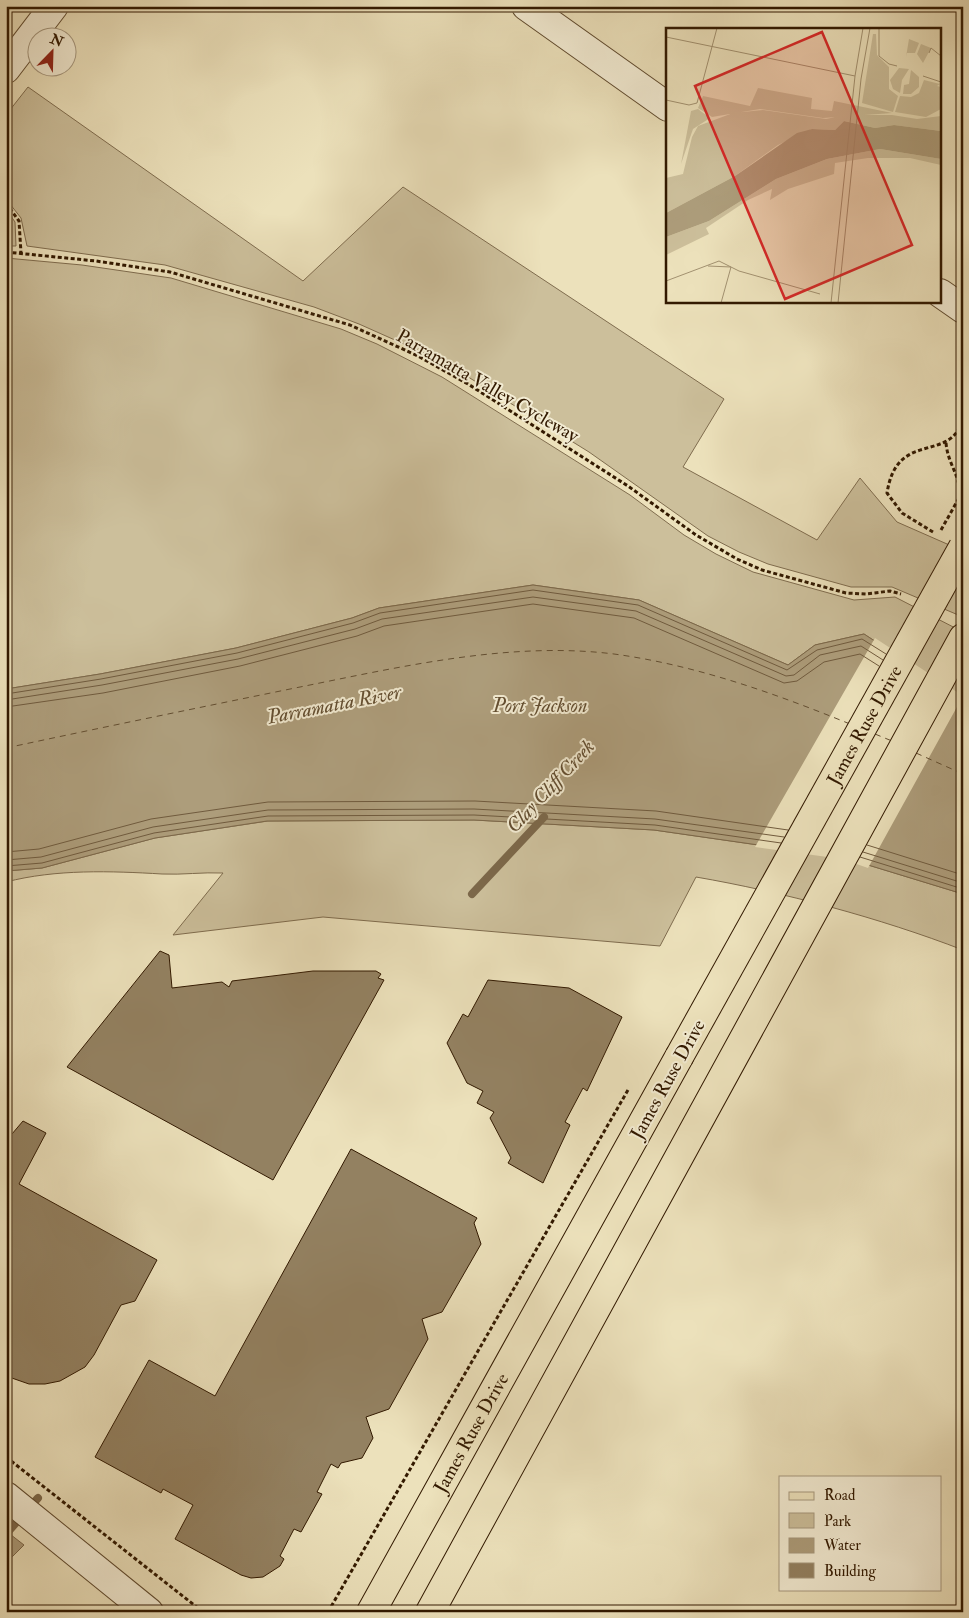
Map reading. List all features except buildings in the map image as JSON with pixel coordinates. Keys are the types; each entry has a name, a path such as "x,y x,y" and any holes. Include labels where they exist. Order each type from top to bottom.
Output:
{"main road":[{"name":"James Ruse Drive","path":"371,1612 963,546"},
{"path":"430,1612 721,1077 963,638"}],"street":[{"path":"6,68 54,6"},
{"path":"526,6 666,106"},
{"path":"942,294 963,309"},
{"path":"6,1496 149,1612"}],"path":[{"path":"6,203 19,221 20,253"},
{"name":"Parramatta Valley Cycleway","path":"6,252 170,272 350,325 418,356 561,442 642,495 696,535 737,559 762,570 846,593 866,594 890,591 901,594"},
{"path":"933,532 902,513 887,493 889,477 899,461 920,448 946,443 959,431 963,420"},
{"path":"946,443 948,458 961,485 959,498"},
{"path":"328,1612 632,1081"},
{"path":"6,1457 203,1612"}],"green space":[{"path":"28,87 303,281 403,187 724,399 683,467 817,540 860,478 897,522 963,551 963,617 892,587 851,587 768,564 739,552 708,536 589,452 465,375 424,353 359,324 314,307 165,265 27,246 21,218 6,199 6,115"},
{"path":"6,209 15,222 16,246 6,246"},
{"path":"6,258 82,265 171,278 341,329 377,344 442,377 630,495 684,535 716,554 753,572 854,600 895,597 963,632 963,699 864,634 815,645 788,665 639,600 533,585 379,608 352,618 236,648 100,674 6,689"},
{"path":"474,820 654,830 842,857 963,894 963,950 899,927 831,907 763,890 696,877 660,946 323,917 173,935 223,873 84,872 44,875 6,882 6,871 42,868 155,838 268,821"}],"water":[{"name":"Port Jackson","path":"533,585 639,600 788,665 815,645 864,634 963,699 963,894 842,857 654,830 474,820 267,821 155,838 42,868 6,871 6,689 100,674 236,648 352,618 379,608"},
{"path":"6,1531 24,1545 6,1563"}],"pier":[{"path":"875,638 963,696 868,868 842,859 755,847"}],"waterway":[{"name":"Clay Cliff Creek","path":"472,894 544,817"},
{"name":"Clay Cliff Creek","path":"6,1534 38,1498"}],"ferry route":[{"path":"6,748 416,664 495,653 535,651 575,651 614,654 674,665 734,681 850,724"},
{"path":"875,734 892,741"},
{"path":"916,753 963,774"}],"water label":[{"name":"Parramatta River","path":"334,704"}]}
